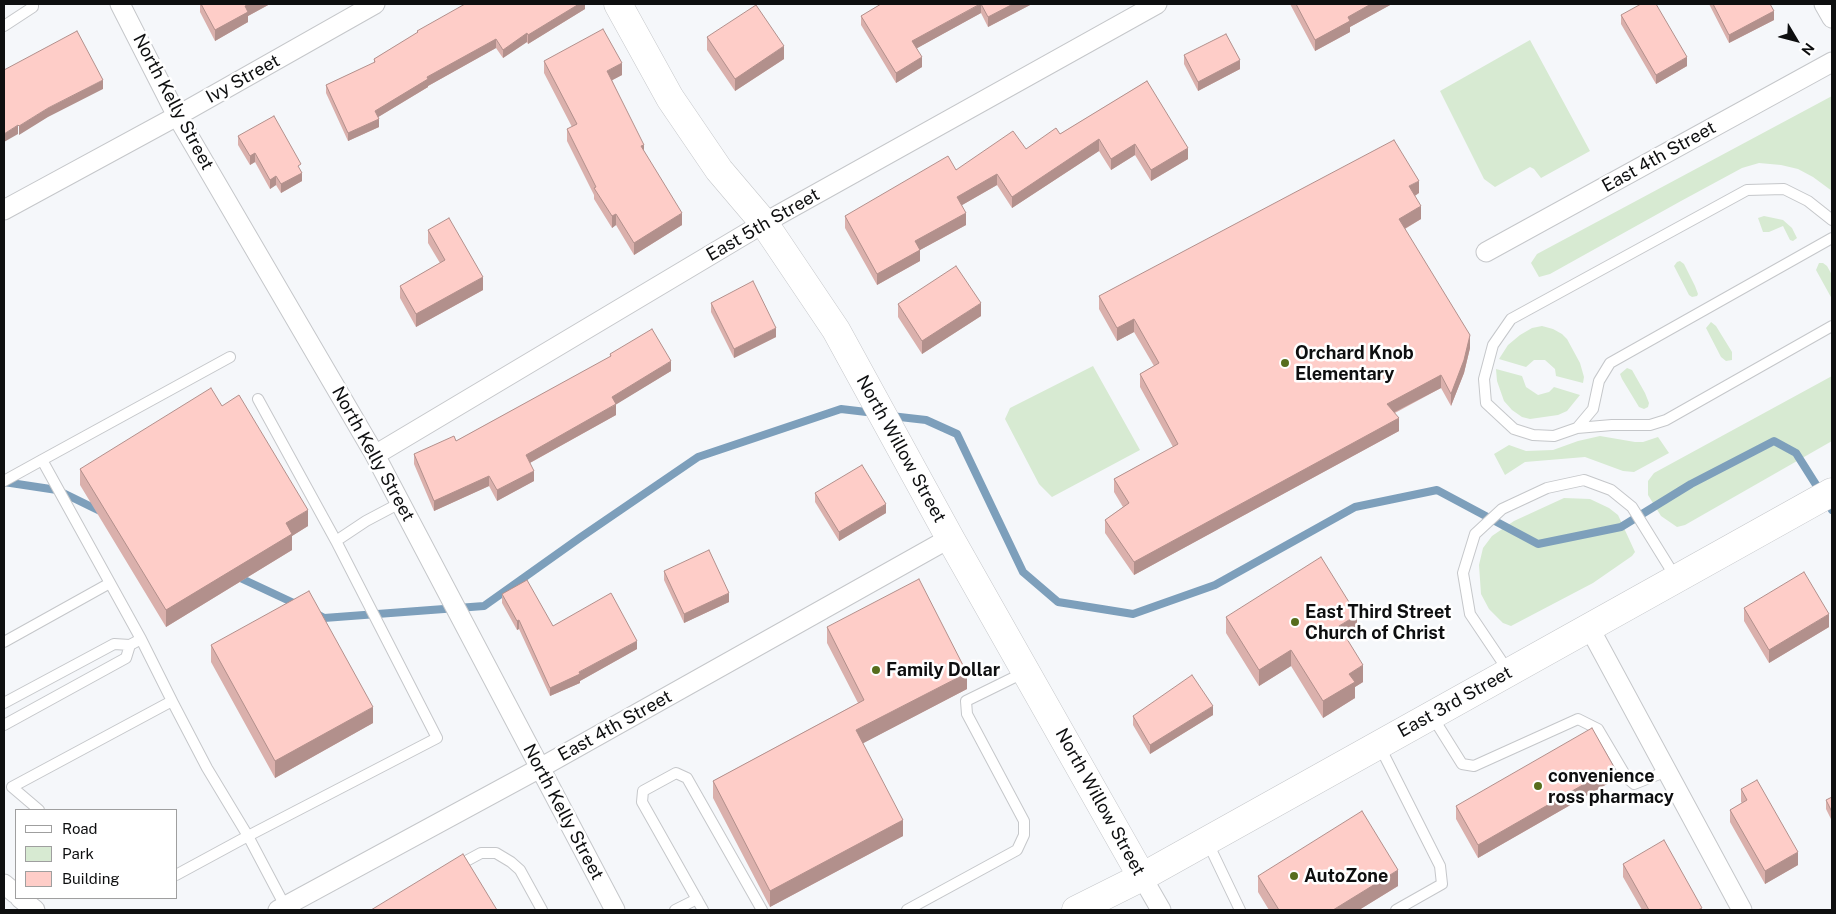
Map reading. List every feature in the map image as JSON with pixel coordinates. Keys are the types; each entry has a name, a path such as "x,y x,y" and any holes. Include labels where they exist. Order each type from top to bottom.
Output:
{"main road":[{"name":"North Willow Street","path":"618,4 670,98 720,170 764,223 836,330 950,538 1142,877"},
{"name":"East 3rd Street","path":"1076,910 1142,877 1832,492"}],"street":[{"name":"North Kelly Street","path":"120,4 177,116 375,454 616,910"},
{"name":"Ivy Street","path":"4,210 177,116 375,4"},
{"name":"East 5th Street","path":"375,454 764,223 1156,4"},
{"path":"1824,4 1832,18"},
{"name":"East 4th Street","path":"1486,252 1832,62"},
{"name":"East 4th Street","path":"281,908 540,768 950,538"},
{"path":"1589,627 1742,910"},
{"name":"North Willow Street","path":"1142,877 1161,910"},
{"path":"4,884 15,893"},
{"path":"21,899 35,910"}],"lane":[{"path":"4,26 33,7 33,4"},
{"path":"1832,220 1808,201 1784,189 1747,190 1511,319 1493,345 1484,379 1486,402 1514,429 1533,435 1554,436 1577,428 1612,425 1650,425 1666,420 1832,326"},
{"path":"1577,428 1593,410 1599,381 1610,363 1832,238"},
{"path":"4,481 230,357"},
{"path":"178,874 437,738 336,540 258,400"},
{"path":"42,460 141,639 207,768 248,836 281,908"},
{"path":"1509,672 1470,614 1463,573 1475,534 1502,509 1547,488 1584,480 1611,490 1632,507 1676,579"},
{"path":"336,540 400,503"},
{"path":"4,642 110,583"},
{"path":"4,726 126,658 130,646 141,639"},
{"path":"4,703 114,644 130,646"},
{"path":"907,910 1018,850 1024,835 1024,821 967,714 966,701 1026,672"},
{"path":"38,809 12,787 172,700"},
{"path":"1432,715 1462,764 1474,766 1578,719 1598,729 1627,778 1634,784 1667,771"},
{"path":"1379,744 1440,866 1442,884 1396,910"},
{"path":"703,910 642,802 644,791 676,773 687,778 762,910"},
{"path":"1206,841 1240,910"},
{"path":"448,871 480,853 496,853 520,870 542,910"},
{"path":"675,910 696,899"}],"green space":[{"path":"1530,40 1590,151 1541,178 1530,167 1495,187 1484,179 1440,91"},
{"path":"1832,96 1832,191 1798,169 1759,163 1742,168 1550,274 1539,277 1531,263 1537,254"},
{"path":"1764,216 1783,220 1792,228 1797,238 1793,241 1790,240 1783,226 1769,232 1763,232 1758,218"},
{"path":"1680,261 1684,264 1695,286 1697,296 1692,297 1689,295 1674,266"},
{"path":"1819,263 1827,266 1832,275 1832,299 1816,270"},
{"path":"1711,322 1716,326 1732,352 1732,360 1726,361 1721,357 1706,328"},
{"path":"1542,326 1553,329 1567,339 1580,363 1584,377 1583,383 1556,376 1555,369 1545,360 1534,360 1526,367 1499,359 1508,345 1520,335 1532,328"},
{"path":"1093,366 1140,450 1052,497 1039,484 1005,419 1010,408"},
{"path":"1627,368 1632,370 1645,393 1649,403 1648,407 1644,409 1639,407 1622,379 1620,374"},
{"path":"1496,369 1522,376 1526,387 1538,395 1549,392 1554,387 1580,395 1567,411 1558,415 1530,419 1522,417 1504,401 1497,381"},
{"path":"1832,376 1832,441 1685,525 1677,527 1661,516 1648,495 1648,481 1654,473"},
{"path":"1600,436 1635,442 1643,442 1658,437 1669,453 1634,472 1623,471 1585,457 1525,462 1505,475 1494,454 1509,445 1526,451 1553,450"},
{"path":"1564,498 1590,499 1609,508 1618,515 1635,552 1593,583 1511,626 1503,623 1489,609 1481,594 1479,565 1483,548 1492,536 1514,521"}],"building":[{"path":"201,4 250,4 245,6 248,12 215,30"},
{"path":"465,4 579,4 528,35 527,33 503,50 496,39 427,77 428,79 375,111 379,119 348,133 326,85 375,62 374,59 417,31"},
{"path":"881,4 980,4 912,41 922,57 896,73 861,16"},
{"path":"981,4 1013,4 988,17"},
{"path":"1296,4 1371,4 1348,17 1350,21 1315,40"},
{"path":"1641,4 1656,4 1687,57 1656,75 1621,15"},
{"path":"1713,4 1770,4 1774,11 1729,35"},
{"path":"756,5 784,46 735,79 707,37"},
{"path":"603,29 622,63 607,71 644,145 641,146 682,213 634,243 616,214 612,216 594,188 596,187 567,129 577,124 544,61"},
{"path":"77,31 103,80 48,108 4,134 4,70"},
{"path":"1226,34 1240,60 1198,82 1184,55"},
{"path":"1147,81 1188,148 1151,170 1135,144 1111,159 1099,139 1012,197 997,174 957,197 966,213 915,241 920,250 877,274 845,216 948,156 956,170 1013,131 1026,149 1056,128 1060,134"},
{"path":"274,116 301,164 298,166 302,173 281,184 276,176 270,180 255,153 250,156 238,136"},
{"name":"Orchard Knob Elementary","path":"1394,140 1419,181 1409,186 1421,206 1399,219 1470,335 1464,360 1451,394 1441,375 1387,404 1399,418 1134,562 1105,520 1129,503 1114,479 1178,444 1140,374 1159,363 1134,319 1117,328 1099,296"},
{"path":"449,218 483,277 416,314 400,286 445,260 428,230"},
{"path":"956,266 981,303 922,341 898,304"},
{"path":"753,281 776,328 734,349 711,303"},
{"path":"652,329 671,361 612,397 616,404 526,455 534,471 497,490 489,476 434,501 414,454 454,436 456,441 611,356 610,354"},
{"path":"211,388 222,406 239,395 308,510 286,523 292,534 166,610 80,469"},
{"path":"862,465 886,504 839,532 815,493"},
{"path":"709,550 729,593 684,614 664,571"},
{"path":"1321,557 1357,615 1339,626 1363,665 1349,674 1355,682 1323,701 1291,650 1259,670 1226,617"},
{"path":"1804,572 1829,614 1769,650 1744,608"},
{"path":"919,579 967,673 856,730 903,820 770,891 713,781 864,700 827,627"},
{"path":"527,580 553,626 611,593 637,641 579,672 580,674 550,688 519,620 517,621 502,594"},
{"path":"309,591 373,707 275,761 211,645"},
{"path":"1192,675 1213,706 1150,745 1133,716"},
{"path":"1592,728 1614,767 1478,845 1456,806"},
{"path":"1757,780 1798,852 1765,871 1730,810 1747,800 1741,789"},
{"path":"1832,797 1832,812 1826,800"},
{"path":"1362,811 1398,870 1333,910 1279,910 1258,876"},
{"path":"1664,840 1702,908 1698,910 1649,910 1623,864"},
{"path":"463,854 497,910 371,910"}],"waterway":[{"path":"315,613 324,618 484,606 698,457 841,409 875,413"},
{"path":"891,416 926,420 957,434 1023,572 1058,602 1133,614 1215,585 1355,507 1437,490 1538,544 1621,527 1691,484 1774,441 1796,453 1832,510"},
{"path":"4,482 57,490 104,513"},
{"path":"236,576 298,605"}],"place":[{"name":"Orchard Knob Elementary","path":"1285,363"},
{"name":"East Third Street Church of Christ","path":"1295,622"},
{"name":"Family Dollar","path":"876,670"},
{"name":"convenience ross pharmacy","path":"1538,786"},
{"name":"AutoZone","path":"1294,876"}]}
